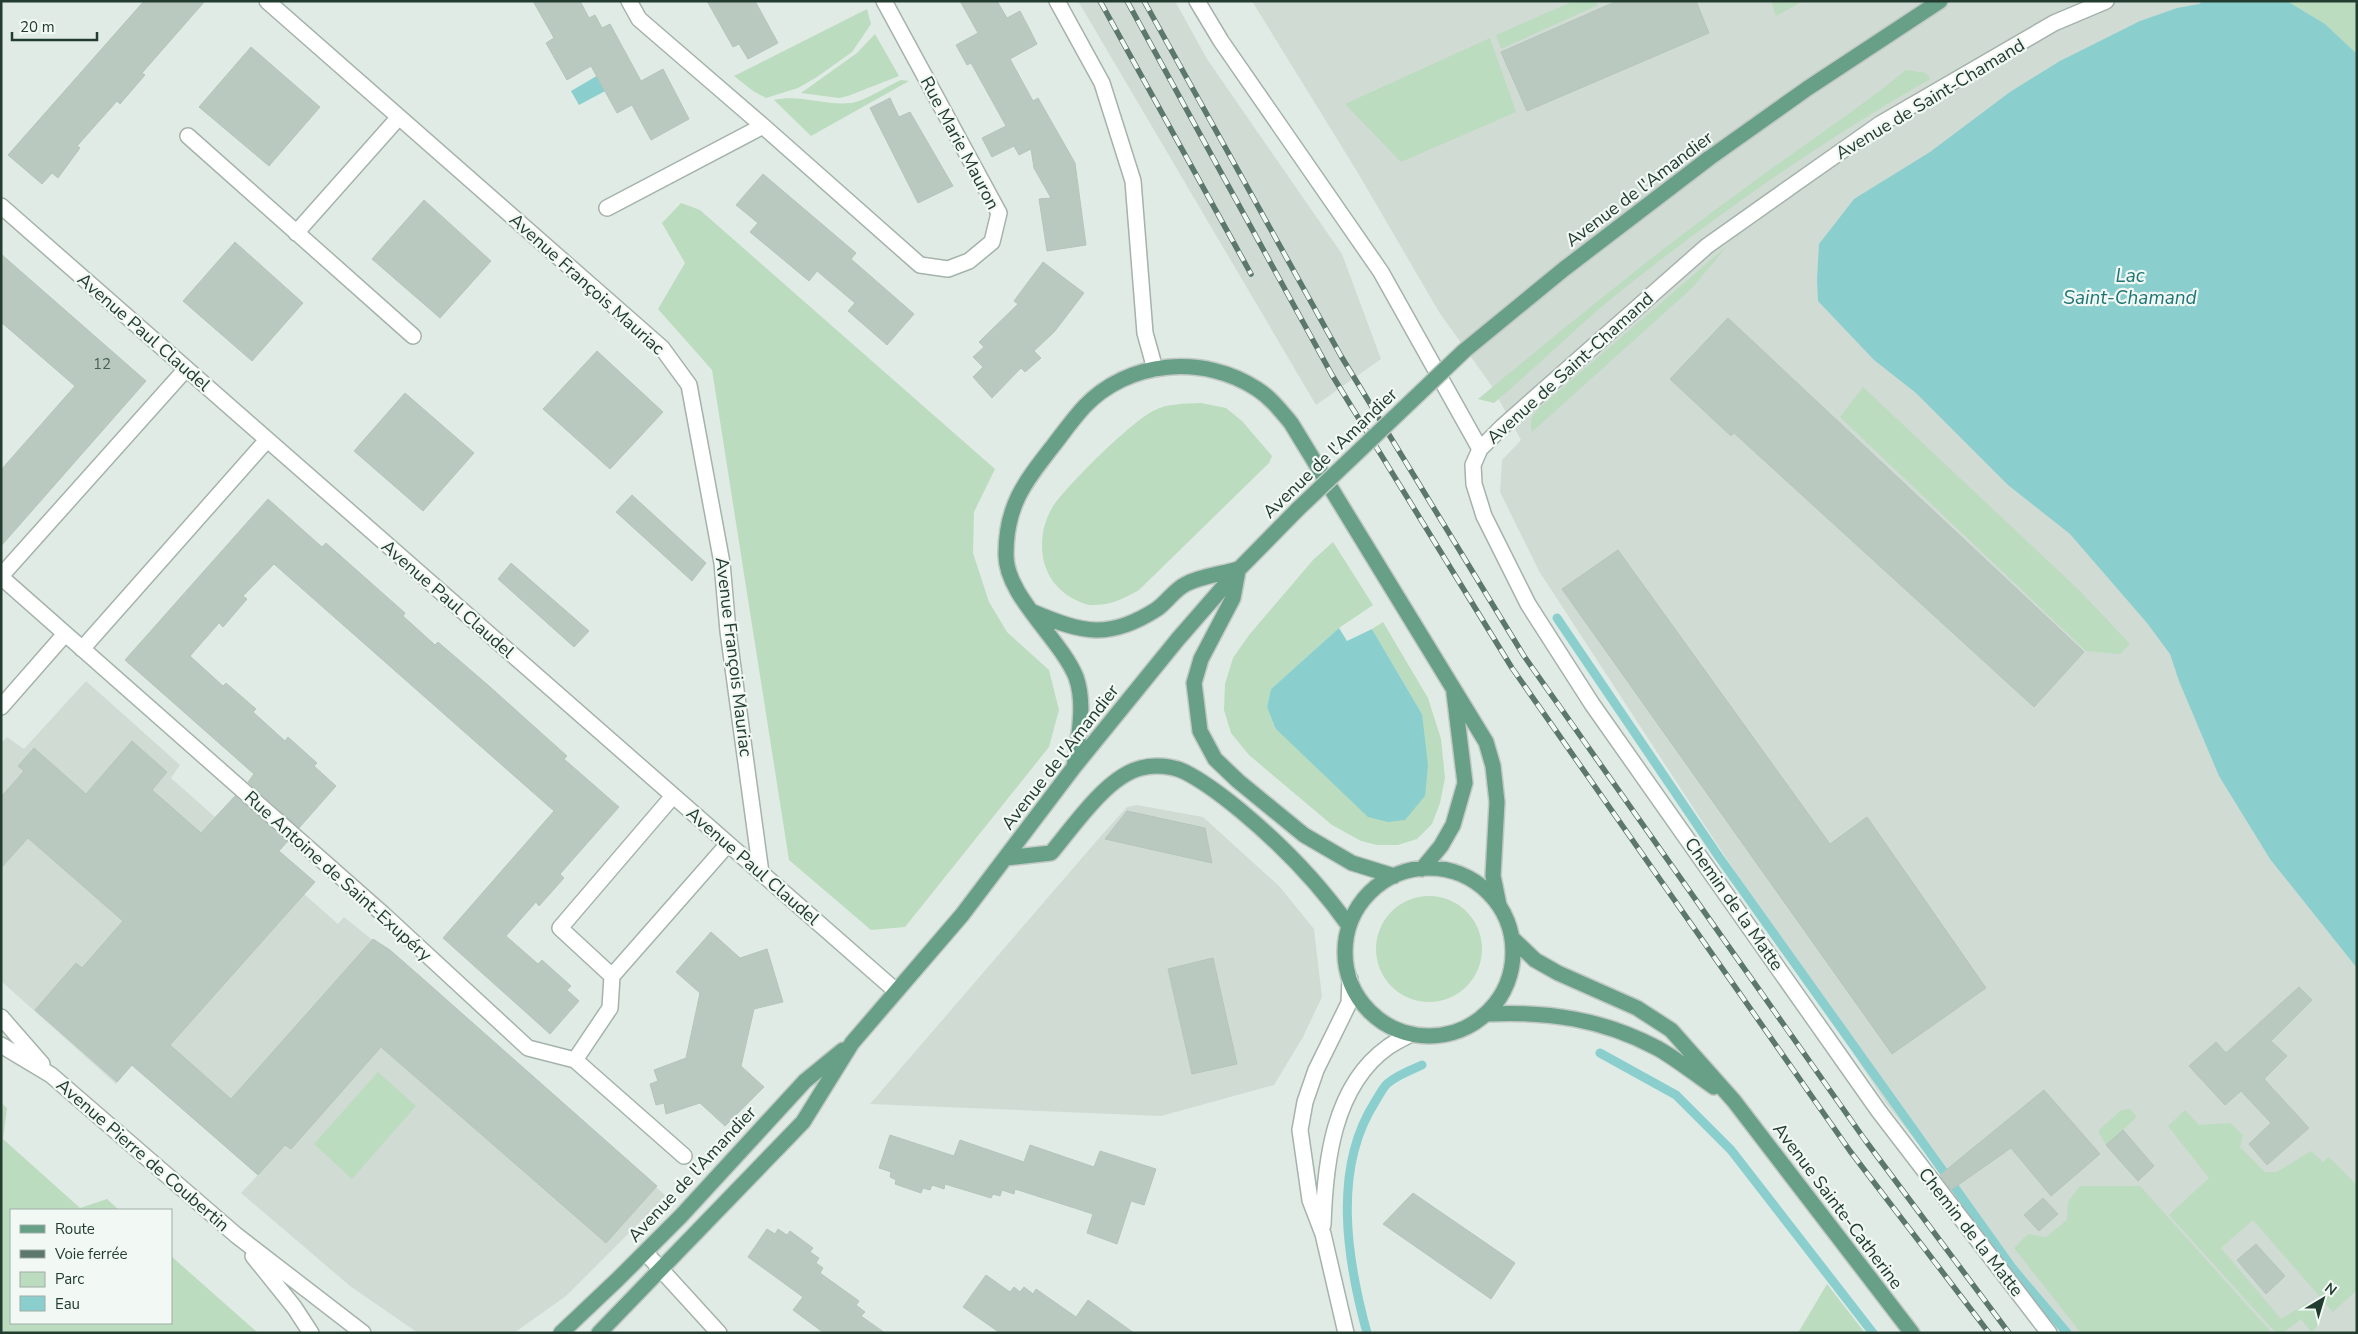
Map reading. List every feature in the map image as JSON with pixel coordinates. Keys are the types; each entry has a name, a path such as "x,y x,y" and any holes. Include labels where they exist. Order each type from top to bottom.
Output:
{"main road":[{"name":"Avenue de l'Amandier","path":"599,1333 803,1122 852,1043 962,915 1074,767 1178,639 1239,569 1398,411 1464,351 1708,158 1934,3"},
{"path":"1074,767 1080,722 1076,678 1064,654 1032,611 1011,577 1006,556 1007,528 1014,501 1035,469 1084,407 1106,389 1129,376 1155,369 1175,366 1202,367 1218,370 1251,385 1272,401 1291,424 1486,742 1493,766 1497,802 1493,876 1499,905"},
{"path":"1032,611 1066,626 1104,631 1132,622 1158,608 1185,584 1239,569 1233,598 1204,651 1194,683 1200,731 1215,759 1238,781 1304,835 1352,863 1394,876"},
{"path":"1422,868 1441,846 1453,825 1464,783 1453,687"},
{"path":"1006,858 1051,853 1104,792 1120,778 1140,768 1163,766 1184,771 1224,798 1272,837 1326,892 1349,926"},
{"path":"1422,868 1444,870 1466,876 1484,888 1499,905 1507,921 1512,938 1513,959 1509,980 1500,998 1486,1014 1464,1029 1438,1036 1411,1034 1391,1027 1374,1015 1359,999 1350,979 1346,960 1346,941 1349,926 1364,900 1375,888 1394,876 1422,868"},
{"path":"1512,938 1535,960 1558,973 1638,1008 1671,1030 1734,1101"},
{"path":"1486,1014 1517,1013 1576,1018 1614,1028 1659,1049 1734,1101"},
{"name":"Avenue de l'Amandier","path":"561,1333 645,1252 727,1168 805,1081 852,1043"},
{"name":"Avenue Sainte-Catherine","path":"1734,1101 1912,1333"}],"street":[{"name":"Avenue François Mauriac","path":"267,1 662,348 689,385 722,563 728,631 761,873"},
{"name":"Rue Marie Mauron","path":"629,1 639,19 920,265 948,269 969,261 992,242 999,213 884,1"},
{"path":"1057,1 1102,83 1133,181 1146,333 1155,369"},
{"name":"Avenue de Saint-Chamand","path":"1197,1 1220,41 1380,272 1480,449 1707,246 1880,124 2054,23 2106,1"},
{"path":"296,233 399,117"},
{"path":"607,208 763,126"},
{"path":"188,136 413,336"},
{"name":"Avenue Paul Claudel","path":"1,206 896,992"},
{"path":"1,577 186,369"},
{"path":"82,649 267,440"},
{"name":"Chemin de la Matte","path":"1480,449 1473,465 1477,492 1484,516 1528,604 1592,704 1878,1110 2050,1333"},
{"name":"Rue Antoine de Saint-Exupéry","path":"1,577 383,914 528,1048 575,1060 684,1156"},
{"path":"1,707 65,634"},
{"path":"612,976 560,928 673,796"},
{"path":"575,1060 610,1008 612,976 728,844"},
{"path":"1346,1333 1323,1234 1310,1200 1300,1130 1305,1102 1316,1070 1349,1003 1350,979"},
{"name":"Avenue Pierre de Coubertin","path":"1,1017 51,1075 236,1235 363,1333"},
{"path":"1323,1234 1328,1164 1344,1104 1369,1064 1388,1047 1411,1034"},
{"name":"Avenue Pierre de Coubertin","path":"1,1045 51,1075"},
{"name":"Avenue Pierre de Coubertin","path":"236,1235 294,1307 311,1333"},
{"path":"645,1252 720,1333"}],"shaded area":[{"path":"1078,1 1175,1 1207,59 1342,254 1381,359 1316,405"},
{"path":"1252,1 2357,1 2357,1333 2067,1333 1885,1102 1539,571 1500,492 1502,460 1521,440 1491,385 1439,312 1358,173"},
{"path":"86,681 180,765 171,778 215,817 226,805 314,882 304,894 338,924 344,917 375,942 391,951 666,1196 566,1296 514,1333 418,1333 350,1286 241,1193 258,1175 131,1065 116,1084 1,981 1,743 7,737 24,749"},
{"path":"1137,805 1203,817 1279,886 1314,929 1322,997 1303,1037 1274,1085 1161,1116 870,1104 1100,837 1127,807"}],"green space":[{"path":"1574,1 1595,1 1598,5 1501,49 1496,35"},
{"path":"1771,1 1803,1 1776,16"},
{"path":"2287,1 2357,1 2357,54 2325,24"},
{"path":"867,9 871,24 852,52 798,88 766,98 753,91 734,76"},
{"path":"875,34 899,76 839,98 801,93 857,53"},
{"path":"1490,38 1516,112 1401,162 1345,104"},
{"path":"1906,70 1926,73 1930,79 1850,127 1696,233 1605,304 1494,403 1478,399 1669,245 1864,103"},
{"path":"901,80 909,81 811,136 774,100 793,98 832,103 851,103 857,102"},
{"path":"681,203 700,210 995,469 974,512 973,553 989,602 1007,632 1049,670 1059,710 1049,747 905,927 871,930 789,860 712,370 658,309 685,263 662,223"},
{"path":"1727,246 1692,288 1532,432 1532,419 1539,408"},
{"path":"1863,387 2080,591 2130,644 2120,654 2086,651 1840,417"},
{"path":"1201,403 1226,408 1242,421 1272,456 1269,463 1139,590 1117,601 1099,605 1087,605 1060,590 1048,574 1042,544 1046,520 1059,498 1099,456 1143,417 1158,408 1176,404"},
{"path":"1333,542 1373,605 1339,628 1271,689 1267,707 1275,729 1422,714 1372,629 1383,622 1428,698 1441,739 1445,778 1440,803 1432,824 1417,839 1398,845 1377,845 1361,841 1332,825 1249,755 1231,733 1224,710 1225,684 1233,658 1249,635 1313,560"},
{"path":"1429,896 1449,900 1467,911 1478,929 1482,949 1478,969 1467,987 1449,998 1429,1002 1409,998 1391,987 1380,969 1376,949 1380,929 1391,911 1409,900"},
{"path":"378,1072 416,1106 352,1179 314,1144"},
{"path":"1,1103 7,1108 3,1139 80,1208 107,1199 118,1209 10,1209 10,1324 172,1324 172,1257 258,1333 1,1333"},
{"path":"2130,1109 2137,1117 2106,1145 2098,1131 2121,1110"},
{"path":"2185,1110 2199,1125 2230,1123 2243,1135 2240,1147 2265,1172 2277,1172 2311,1151 2323,1162 2329,1157 2357,1185 2357,1290 2333,1312 2253,1220 2221,1248 2281,1319 2307,1303 2322,1319 2312,1333 2301,1319 2283,1333 2276,1333 2169,1215 2209,1178 2168,1126"},
{"path":"2080,1186 2140,1186 2272,1333 2081,1333 2014,1248 2028,1234 2046,1237 2067,1220 2068,1202"},
{"path":"1827,1284 1865,1333 1798,1333"}],"water":[{"name":"Lac Saint-Chamand","path":"2203,1 2287,1 2325,24 2357,54 2357,968 2270,859 2219,776 2179,681 2170,654 2147,623 2070,534 2008,485 1916,393 1874,360 1818,301 1819,244 1854,199 1930,152 2010,92 2060,61 2140,21 2177,8 2199,4"},
{"path":"600,74 609,89 579,105 571,91"},
{"path":"1339,628 1347,641 1372,629 1422,714 1428,765 1425,796 1405,820 1388,822 1368,817 1275,728 1267,707 1271,689"}],"building":[{"path":"144,1 205,1 142,73 145,75 120,104 117,101 77,146 80,148 58,178 52,173 42,184 8,155"},
{"path":"533,1 580,1 589,18 595,15 602,28 610,24 641,81 663,69 689,119 651,140 632,105 617,113 591,66 567,80 546,43 554,38"},
{"path":"707,1 755,1 778,43 748,59 739,44 733,47"},
{"path":"960,1 997,1 1007,18 1020,11 1030,30 1037,44 1010,59 1033,101 1038,98 1075,163 1086,245 1047,251 1039,199 1051,198 1034,168 1031,149 1019,155 1014,146 992,157 982,138 1006,126 971,63 967,65 956,45 978,33"},
{"path":"1617,1 1696,1 1709,33 1527,111 1501,52"},
{"path":"251,47 320,107 269,166 199,107"},
{"path":"890,98 899,117 910,112 953,186 918,203 870,108"},
{"path":"763,174 856,253 851,259 914,314 887,345 848,311 855,303 817,271 809,281 750,232 758,223 736,205"},
{"path":"424,200 491,261 440,318 372,259"},
{"path":"235,242 303,303 252,361 183,301"},
{"path":"1,254 146,381 1,546 1,470 75,386 1,322"},
{"path":"1043,262 1084,293 1055,331 1034,351 1041,358 1025,372 1021,368 992,398 973,377 983,367 973,357 984,347 979,342 1018,304 1014,301"},
{"path":"1728,318 2084,652 2034,707 1734,433 1731,436 1670,379"},
{"path":"597,351 663,412 610,469 543,409"},
{"path":"405,393 474,453 423,511 354,451"},
{"path":"632,495 706,563 692,581 616,512"},
{"path":"268,499 322,547 326,543 405,613 403,616 435,645 438,642 489,686 567,756 564,759 619,807 560,874 564,878 539,906 536,902 506,936 538,964 542,960 571,986 567,990 579,1001 550,1034 443,938 554,811 274,564 243,596 247,599 223,627 219,623 190,656 223,686 226,683 256,709 253,712 285,741 288,737 317,763 314,766 336,786 299,828 248,782 254,774 125,660"},
{"path":"1618,550 1830,844 1867,817 1986,988 1892,1054 1562,589"},
{"path":"511,563 589,631 574,647 498,579"},
{"path":"132,741 167,772 152,790 201,833 235,796 287,842 279,851 315,882 170,1045 231,1099 373,939 390,950 657,1186 606,1243 381,1047 291,1149 285,1145 258,1175 132,1065 117,1082 35,1010 76,963 82,968 123,921 28,838 1,868 1,797 24,771 18,766 34,748 86,794"},
{"path":"1127,811 1205,828 1212,863 1105,839"},
{"path":"711,932 740,958 767,949 783,1002 754,1009 741,1066 764,1087 725,1126 700,1103 666,1114 664,1103 656,1105 650,1084 658,1081 654,1070 686,1058 700,993 676,972"},
{"path":"1213,958 1237,1064 1192,1074 1168,969"},
{"path":"2299,987 2312,1000 2271,1041 2287,1056 2264,1079 2309,1128 2267,1165 2249,1144 2271,1123 2241,1091 2225,1105 2189,1066 2216,1042 2226,1053"},
{"path":"2044,1090 2100,1154 2051,1196 2011,1148 1951,1190 1940,1175"},
{"path":"2123,1130 2154,1166 2138,1181 2106,1145"},
{"path":"890,1135 954,1156 960,1140 1024,1162 1030,1145 1094,1167 1100,1151 1156,1169 1144,1205 1131,1201 1117,1244 1087,1233 1093,1214 1015,1189 1014,1194 1002,1190 1000,1196 993,1194 991,1198 945,1184 944,1189 932,1185 930,1190 923,1188 921,1193 895,1184 896,1180 890,1177 891,1172 879,1168"},
{"path":"1413,1193 1515,1263 1491,1299 1383,1224"},
{"path":"2043,1198 2058,1214 2039,1231 2024,1215"},
{"path":"767,1229 775,1234 778,1229 787,1235 790,1231 813,1248 810,1252 819,1258 816,1263 823,1268 820,1273 859,1301 856,1305 865,1312 861,1316 885,1333 824,1333 793,1310 803,1297 748,1257"},
{"path":"2256,1244 2285,1276 2266,1294 2237,1260"},
{"path":"986,1275 1010,1292 1014,1287 1020,1292 1024,1287 1033,1294 1036,1289 1076,1317 1088,1300 1134,1333 1000,1333 963,1307"}],"waterway":[{"path":"1557,618 1719,857 2013,1269 2067,1333"},
{"path":"1600,1053 1676,1095 1731,1150 1873,1333"},
{"path":"1367,1333 1349,1245 1348,1185 1353,1156 1361,1128 1384,1087 1404,1073 1422,1065"}],"railway":[{"path":"1100,1 1251,274"},
{"path":"1127,1 1332,375 1512,668 1850,1151 1989,1333"},
{"path":"1144,1 1341,356 1524,656 1865,1140 2009,1333"}]}
